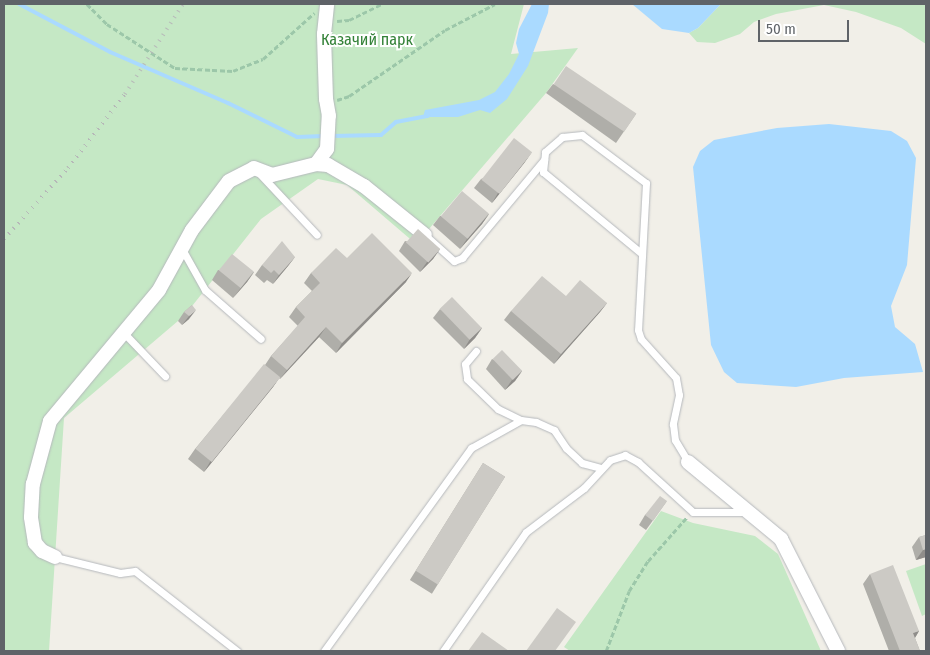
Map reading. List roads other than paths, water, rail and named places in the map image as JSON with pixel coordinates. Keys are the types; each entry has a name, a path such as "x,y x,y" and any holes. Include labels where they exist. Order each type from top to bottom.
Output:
{"street":[{"path":"316,164 327,149 325,22 321,7"},
{"path":"55,557 42,551 35,543 31,524 33,484 50,421 159,290 182,248 229,181 254,168 272,175 316,164 328,165 352,178 425,235"},
{"path":"688,462 781,539 838,651"}],"lane":[{"path":"641,253 543,172 545,152 562,137 582,135 646,183 638,330 641,339 676,378 679,395 672,424 674,440 688,462"},
{"path":"425,235 454,261 462,258 544,160"},
{"path":"254,168 317,235"},
{"path":"182,248 205,290 260,338"},
{"path":"123,332 165,376"},
{"path":"476,351 465,364 467,379 498,409 521,420 554,430 566,448 582,463 601,468"},
{"path":"324,651 471,448 521,420"},
{"path":"443,651 526,532 584,488 610,460 625,456 631,459 653,473 693,512 748,512"},
{"path":"55,557 120,573 135,571 237,651"}],"water":[{"path":"532,4 549,4 548,13 528,66 507,99 490,113 480,110 458,117 423,117 425,110 479,100 495,92 509,74 519,54 516,43 519,29"},
{"path":"632,4 721,4 698,28 689,33 662,29"},
{"path":"829,124 891,131 907,141 916,158 907,265 891,306 895,327 915,344 923,372 844,378 796,387 737,383 724,372 711,345 693,167 700,151 714,140 777,128"}],"waterway":[{"path":"19,4 110,52 228,103 297,137 324,136"},
{"path":"331,136 381,135 396,122 428,116"}],"railway":[{"path":"4,239 68,168 125,94 183,4"}],"park label":[{"name":"Казачий парк","path":"367,40"}]}
